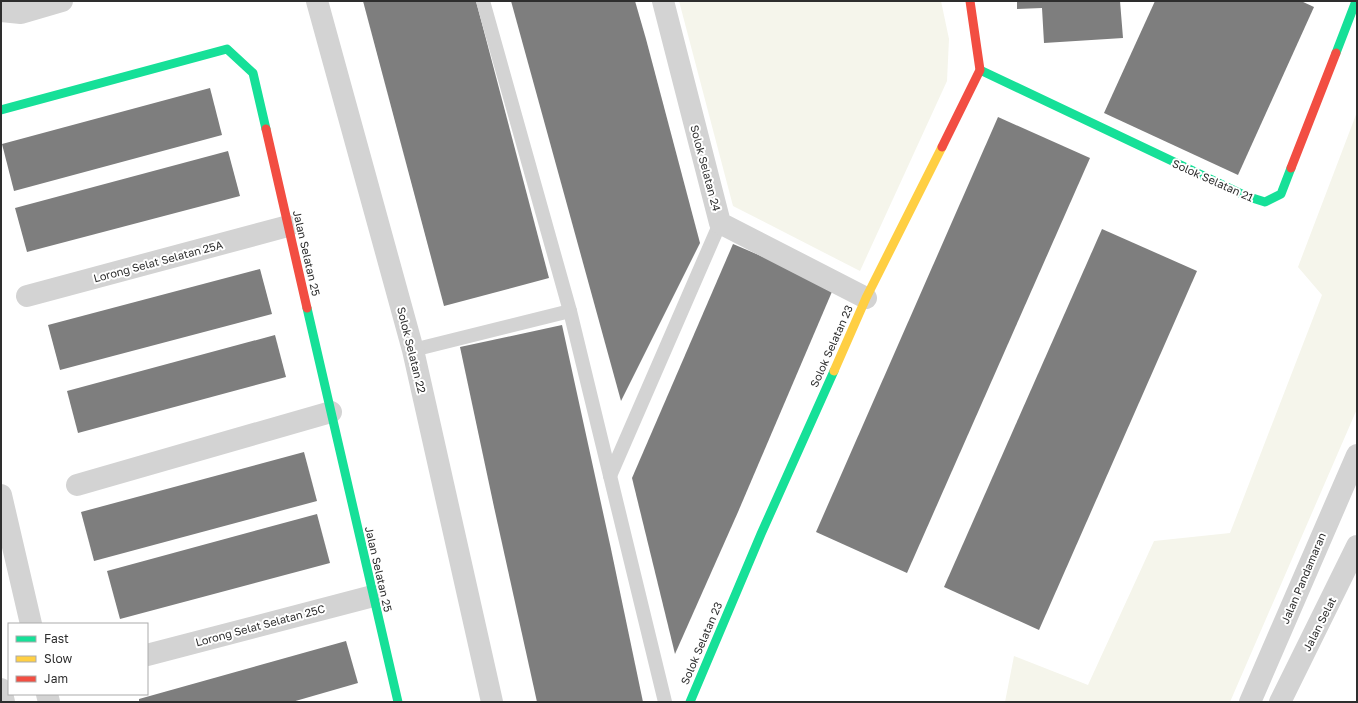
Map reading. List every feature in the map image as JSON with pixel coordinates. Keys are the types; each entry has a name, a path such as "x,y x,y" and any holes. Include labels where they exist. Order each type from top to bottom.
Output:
{"street":[{"path":"1,11 21,13 62,1"},
{"name":"Solok Selatan 22","path":"317,1 413,350 492,702"},
{"name":"Solok Selatan 24","path":"663,1 720,223 866,298"},
{"path":"970,1 980,70"},
{"name":"Solok Selatan 21","path":"980,70 1246,196 1265,202 1281,194 1356,1"},
{"name":"Jalan Selatan 25","path":"1,110 227,49 253,72 398,702"},
{"name":"Solok Selatan 23","path":"690,702 761,534 866,298 980,70"},
{"name":"Lorong Selat Selatan 25A","path":"28,296 288,226"},
{"path":"76,485 331,412"},
{"name":"Jalan Pandamaran","path":"1250,702 1357,454"},
{"path":"1,495 31,623"},
{"name":"Jalan Selat","path":"1280,702 1357,546"},
{"name":"Lorong Selat Selatan 25C","path":"148,655 373,596"},
{"path":"1,689 4,702"}],"lane":[{"path":"483,1 570,311 665,702"},
{"path":"610,476 720,223"},
{"path":"413,350 570,311"}],"shaded area":[{"path":"679,1 941,1 949,39 947,81 860,271 733,206"},
{"path":"1357,112 1357,409 1230,702 1005,702 1014,656 1088,685 1154,541 1230,533 1322,295 1298,267"}],"building":[{"path":"363,1 476,1 549,278 444,306"},
{"path":"511,1 635,1 646,39 700,243 621,401"},
{"path":"1017,1 1120,1 1123,38 1044,43 1042,8 1017,9"},
{"path":"1155,1 1301,1 1314,7 1238,175 1104,113"},
{"path":"210,88 222,135 14,191 2,144"},
{"path":"998,117 1090,158 907,573 816,532"},
{"path":"228,151 240,196 27,252 15,208"},
{"path":"1102,229 1197,271 1039,630 944,587"},
{"path":"733,244 834,287 738,512 675,654 632,478"},
{"path":"260,269 272,314 60,370 48,325"},
{"path":"562,325 643,702 537,702 494,507 460,347"},
{"path":"275,335 286,377 78,433 67,391"},
{"path":"304,452 317,501 94,561 81,512"},
{"path":"317,514 330,563 120,619 107,571"},
{"path":"346,641 358,683 292,702 139,702 139,699"}],"traffic: fast":[{"path":"1336,53 1356,1"},
{"path":"1,110 227,49 253,73 266,129"},
{"path":"980,70 1246,196 1265,202 1281,194 1291,168"},
{"path":"307,308 398,702"},
{"path":"690,702 761,534 834,371"}],"traffic: slow":[{"path":"834,371 866,298 942,147"}],"traffic: jam":[{"path":"942,147 980,70 970,1"},
{"path":"1291,168 1336,53"},
{"path":"266,129 307,308"}]}
